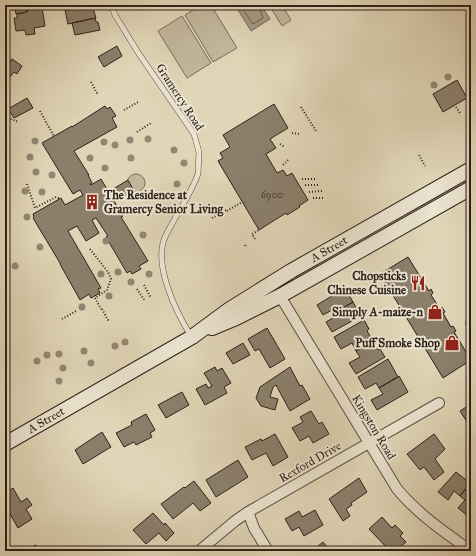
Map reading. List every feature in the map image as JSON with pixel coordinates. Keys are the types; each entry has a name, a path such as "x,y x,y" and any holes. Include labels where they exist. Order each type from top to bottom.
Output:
{"main road":[{"name":"A Street","path":"192,337 230,309 291,271 471,169"},
{"name":"A Street","path":"5,444 192,337 236,318 280,296 471,188"}],"street":[{"name":"Kingston Road","path":"280,296 390,479 405,498 422,515 441,531 471,551"},
{"name":"Rexford Drive","path":"199,551 248,512 439,403"},
{"path":"248,512 254,528 268,551"}],"lane":[{"name":"Gramercy Road","path":"111,5 139,54 191,130 200,152 199,168 196,178 165,237 162,251 162,264 168,287 182,320 192,337"}],"path":[{"path":"91,82 98,95"},
{"path":"124,110 138,102"},
{"path":"301,107 316,131"},
{"path":"456,107 460,114"},
{"path":"40,111 54,136"},
{"path":"5,117 19,122"},
{"path":"137,132 151,123"},
{"path":"292,133 300,134"},
{"path":"280,144 285,147"},
{"path":"419,155 425,166"},
{"path":"283,165 288,160"},
{"path":"302,179 315,178"},
{"path":"27,184 35,208 56,197 59,198"},
{"path":"305,185 318,185"},
{"path":"309,192 322,191"},
{"path":"313,198 324,198"},
{"path":"212,218 242,202"},
{"path":"255,239 252,234 259,230"},
{"path":"90,248 108,272 111,279 107,290 95,298 109,322"},
{"path":"144,284 151,298"},
{"path":"137,289 145,301"},
{"path":"62,319 76,311"}],"shaded area":[{"path":"201,5 211,5 237,48 213,62 185,15"},
{"path":"276,5 282,5 291,20 282,26 271,8"},
{"path":"182,16 211,63 187,78 158,31"},
{"path":"136,174 142,177 145,183 142,189 136,192 130,189 127,183 130,177"}],"water":[{"path":"235,5 261,5 270,19 251,31"}],"building":[{"path":"11,5 38,5 38,8 16,14 15,9 12,10"},
{"path":"68,5 92,5 69,10"},
{"path":"92,5 96,18 68,24 65,10"},
{"path":"129,5 148,5 149,8 142,10 140,6 130,9"},
{"path":"42,7 45,26 34,28 35,34 26,35 25,30 16,31 14,18 17,18 17,14"},
{"path":"95,18 96,22 98,22 100,30 75,35 72,23"},
{"path":"117,46 122,56 104,67 98,57"},
{"path":"7,58 11,61 12,59 22,66 17,74 14,72 5,83 5,61"},
{"path":"457,80 467,98 443,112 433,94"},
{"path":"27,98 33,108 14,118 8,109"},
{"path":"274,104 288,128 270,139 276,148 266,154 277,173 283,170 287,176 292,173 308,200 287,215 286,213 259,230 218,161 223,158 220,153 230,147 223,135"},
{"name":"The Residence at Gramercy Senior Living","path":"105,106 107,109 110,107 116,116 112,118 117,127 74,151 89,175 92,183 90,184 91,185 101,179 123,216 121,217 148,261 139,266 141,269 132,274 130,271 127,273 106,237 108,236 96,218 92,220 99,233 86,241 77,226 68,231 101,288 98,289 100,293 91,298 89,294 80,300 33,218 33,214 61,198 65,205 83,195 80,190 73,194 42,143 72,127"},
{"path":"128,180 134,191 119,199 117,197 113,199 110,194 115,192 113,189"},
{"path":"408,257 429,291 431,289 433,293 431,295 440,309 442,307 445,312 443,313 451,327 453,326 456,331 454,332 471,360 443,378 380,274"},
{"path":"345,288 353,302 336,312 334,309 323,315 317,305"},
{"path":"353,302 361,316 332,332 326,322 338,315 336,312"},
{"path":"364,320 369,329 367,331 373,341 356,351 352,343 341,349 334,337"},
{"path":"267,328 285,359 270,368 259,349 255,351 248,339"},
{"path":"373,341 378,350 380,349 385,357 356,374 349,363 360,357 356,351"},
{"path":"243,343 250,355 233,364 226,353"},
{"path":"388,359 398,377 379,388 376,383 365,389 358,377"},
{"path":"215,367 217,371 222,368 231,383 224,387 227,393 205,405 196,389 206,384 208,388 212,386 204,373"},
{"path":"290,367 300,386 302,385 310,399 290,411 276,385 273,387 270,397 278,399 275,410 261,406 256,398 260,387"},
{"path":"399,376 408,392 377,410 371,400 383,394 379,388"},
{"path":"182,392 189,405 166,418 158,405"},
{"path":"471,404 471,428 460,411"},
{"path":"311,411 319,424 322,422 329,434 313,443 309,436 300,441 292,428 303,422 300,417"},
{"path":"146,414 155,430 150,433 152,437 136,445 134,442 124,447 116,433 132,425 131,422"},
{"path":"102,432 111,447 83,464 75,450"},
{"path":"275,434 288,457 273,466 266,453 252,460 245,447 261,439 262,441"},
{"path":"434,434 445,449 435,459 444,472 434,480 424,467 420,470 407,454"},
{"path":"238,460 248,477 216,497 206,480"},
{"path":"456,472 470,483 460,496 454,491 448,500 438,492"},
{"path":"359,478 367,492 351,503 352,505 346,509 350,516 343,521 329,499"},
{"path":"194,481 211,503 200,511 193,503 173,519 161,504"},
{"path":"470,483 471,512 468,516 458,508 465,500 460,496"},
{"path":"13,488 21,502 27,498 32,505 26,509 32,519 18,528 9,512 5,514 5,493"},
{"path":"315,510 323,525 304,536 299,527 292,531 285,519 299,511 302,517"},
{"path":"153,513 174,533 166,541 159,533 146,544 133,530"},
{"path":"382,517 392,528 395,525 403,533 400,536 406,542 396,551 390,551 369,529"},
{"path":"323,542 330,551 312,551"},
{"path":"36,545 40,551 25,551"}],"place":[{"name":"The Residence at Gramercy Senior Living","path":"92,202"},
{"name":"Chopsticks Chinese Cuisine","path":"418,283"},
{"name":"Simply A-maize-n","path":"435,312"},
{"name":"Puff Smoke Shop","path":"452,343"}]}
